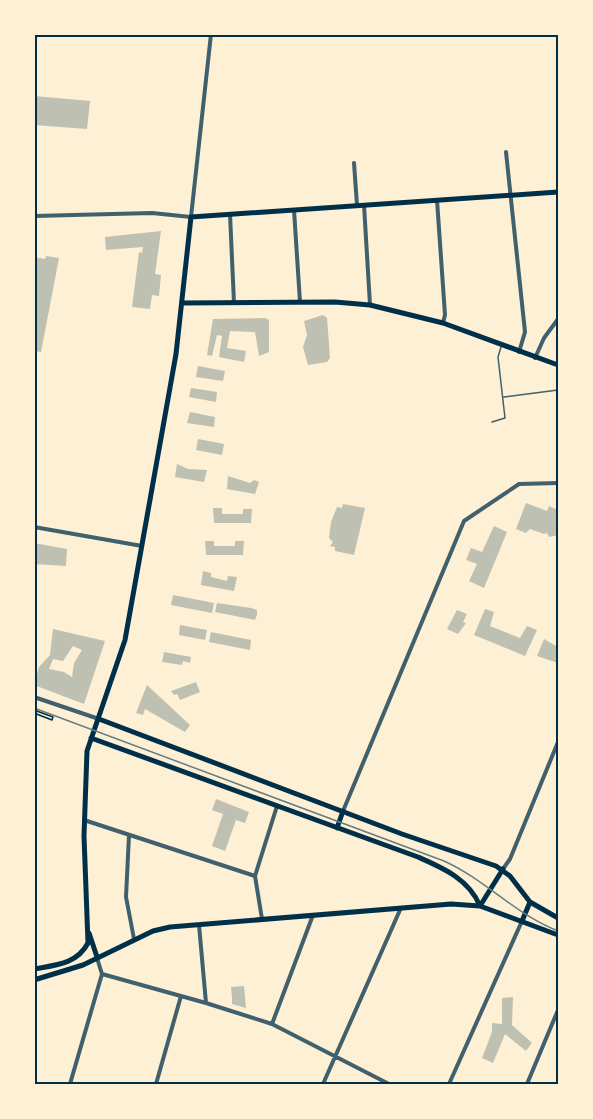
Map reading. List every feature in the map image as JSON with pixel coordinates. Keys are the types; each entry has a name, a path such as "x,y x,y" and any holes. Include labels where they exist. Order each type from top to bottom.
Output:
{"main road":[{"path":"97,957 88,943 86,920 84,820 87,752 125,640 143,546 182,303 191,216 558,192"},
{"path":"182,303 370,305 443,323 558,365"},
{"path":"99,718 503,869 530,902 558,918"},
{"path":"91,738 436,865 474,891 480,906"},
{"path":"338,828 343,811"},
{"path":"480,906 503,869"},
{"path":"522,921 530,902"},
{"path":"34,980 59,974 153,931 199,924 400,910 452,904 480,906 558,935"},
{"path":"86,920 97,957"},
{"path":"34,969 76,959 88,943"},
{"path":"82,954 97,957"}],"street":[{"path":"34,216 152,213 191,216 211,34"},
{"path":"506,152 525,332 519,352"},
{"path":"354,163 357,205"},
{"path":"437,200 445,315 443,323"},
{"path":"364,205 370,305"},
{"path":"294,210 300,303"},
{"path":"230,214 234,303"},
{"path":"535,358 544,338 558,319"},
{"path":"343,811 464,521 519,484 558,483"},
{"path":"34,527 143,546"},
{"path":"34,697 99,718"},
{"path":"503,869 510,859 558,742"},
{"path":"262,919 255,876 277,806"},
{"path":"84,820 255,876"},
{"path":"129,835 126,897 134,939"},
{"path":"323,1084 400,910"},
{"path":"272,1024 313,915"},
{"path":"449,1084 522,921"},
{"path":"199,924 206,1003"},
{"path":"70,1084 102,974 97,957"},
{"path":"102,974 272,1024 389,1084"},
{"path":"156,1084 181,996"},
{"path":"527,1084 558,1010"}],"lane":[{"path":"492,422 505,418 498,357 501,346"},
{"path":"503,398 558,390"}],"path":[{"path":"34,712 53,717 52,720 34,712"}],"building":[{"path":"34,96 90,101 87,129 34,125"},
{"path":"161,231 155,274 161,275 159,296 152,295 150,309 132,307 139,252 142,253 143,247 106,250 105,237"},
{"path":"46,256 59,258 41,352 34,351 34,257 45,259"},
{"path":"323,315 327,318 330,358 327,362 308,365 303,347 307,335 304,321"},
{"path":"265,318 269,320 269,352 259,356 255,332 230,331 227,348 246,351 244,362 219,357 222,336 217,335 212,356 207,355 213,319"},
{"path":"198,366 225,371 223,381 196,377"},
{"path":"191,388 217,392 216,402 189,397"},
{"path":"190,412 215,417 214,427 187,423"},
{"path":"198,439 224,444 222,455 196,450"},
{"path":"177,464 188,469 207,470 204,482 175,477"},
{"path":"228,476 250,483 254,480 259,482 255,494 227,489"},
{"path":"526,503 547,511 549,506 558,510 558,535 549,537 547,533 530,529 526,533 516,529"},
{"path":"343,504 365,508 354,555 335,551 335,547 330,546 333,542 329,538 331,522 337,507 342,508"},
{"path":"213,508 222,508 222,514 243,514 243,509 252,509 251,523 214,523"},
{"path":"494,526 507,532 484,588 469,581 477,564 466,560 471,548 482,552"},
{"path":"205,541 214,541 214,546 235,546 235,541 244,541 243,555 206,555"},
{"path":"34,543 67,549 66,566 34,564"},
{"path":"203,571 211,573 211,577 227,581 228,576 237,577 234,591 201,585"},
{"path":"173,595 214,603 212,613 171,605"},
{"path":"217,603 251,608 257,610 257,615 255,620 215,612"},
{"path":"485,609 494,612 490,626 520,638 527,626 537,630 525,656 474,635"},
{"path":"457,610 467,614 463,622 466,623 458,634 447,629"},
{"path":"180,625 207,630 205,640 179,635"},
{"path":"53,629 105,641 84,704 34,685 39,667 50,655","holes":["73,646 82,650 74,663 72,677 64,672 49,669 53,659 63,661"]},
{"path":"211,632 251,640 250,650 209,642"},
{"path":"544,639 558,647 558,663 537,656"},
{"path":"164,652 191,657 190,663 183,661 182,665 162,662"},
{"path":"196,682 200,692 180,700 177,694 174,695 171,691"},
{"path":"147,685 190,725 185,732 145,709 143,715 136,713"},
{"path":"216,799 249,812 245,823 236,820 225,851 212,846 223,814 212,810"},
{"path":"244,986 246,1008 232,1004 231,987"},
{"path":"513,997 512,1025 532,1043 526,1051 505,1034 493,1063 482,1058 492,1032 492,1023 502,1024 502,998"}],"tram line":[{"path":"34,708 444,861 474,878 528,916 558,931"}]}
